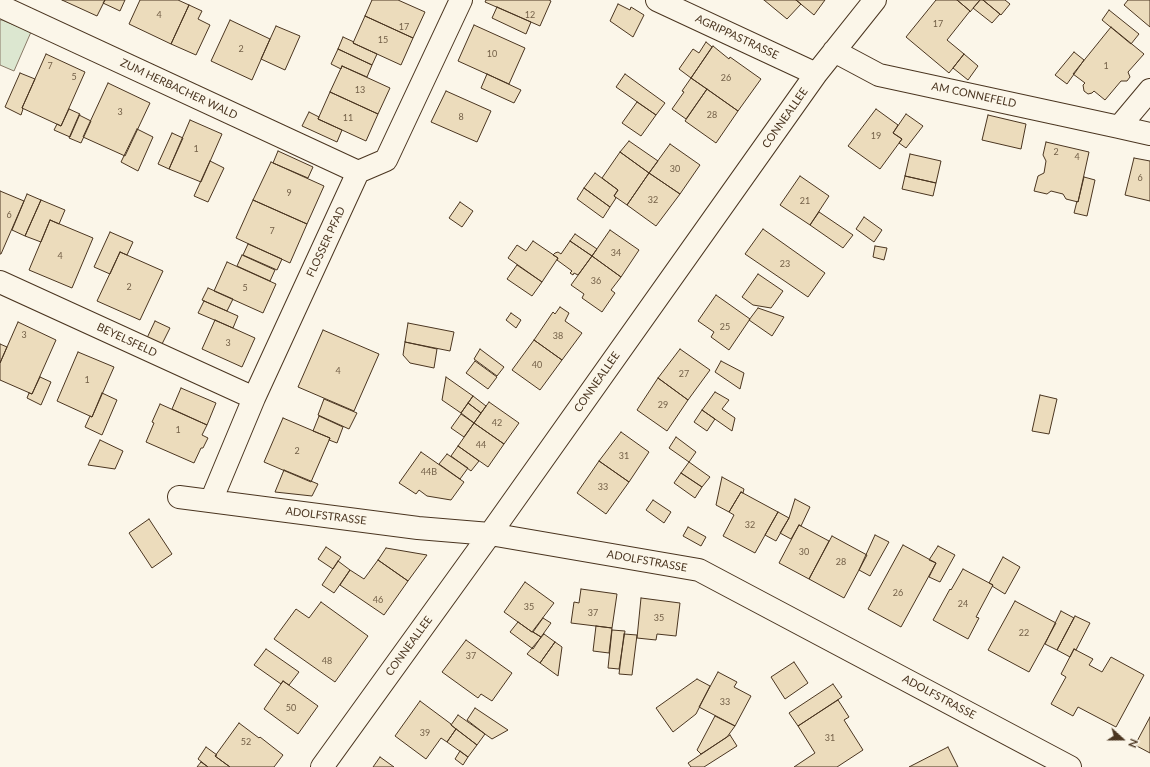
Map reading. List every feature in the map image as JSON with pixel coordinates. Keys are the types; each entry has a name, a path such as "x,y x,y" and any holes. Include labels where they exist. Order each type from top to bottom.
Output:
{"street":[{"path":"358,172 386,160 461,0"},
{"name":"AGRIPPASTRASSE","path":"657,0 816,74"},
{"name":"CONNEALLEE","path":"322,767 490,534 816,74 875,0"},
{"name":"ZUM HERBACHER WALD","path":"0,6 358,172"},
{"name":"AM CONNEFELD","path":"834,51 879,75 1150,134"},
{"path":"1119,127 1150,90"},
{"name":"FLOSSER PFAD","path":"211,501 254,398 358,172"},
{"name":"BEYELSFELD","path":"0,282 254,398"},
{"name":"ADOLFSTRASSE","path":"179,497 418,528 490,534 699,570 1070,767"}],"green space":[{"path":"0,20 31,32 14,71 0,65"}],"building":[{"path":"62,0 105,0 97,16"},
{"path":"105,0 125,0 120,11 103,3"},
{"path":"140,0 178,0 189,5 171,44 129,24"},
{"path":"372,0 398,0 425,12 413,38 365,16"},
{"path":"486,0 551,1 540,26 485,2"},
{"path":"764,0 796,0 801,4 787,19"},
{"path":"796,0 825,0 814,15"},
{"path":"936,0 957,0 970,11 947,40 964,54 949,73 906,37"},
{"path":"957,0 980,0 970,12"},
{"path":"980,0 983,0 1000,14 992,23 973,8"},
{"path":"983,0 1005,0 1010,4 1001,15"},
{"path":"1128,0 1150,0 1150,27 1124,5"},
{"path":"618,4 630,10 631,7 644,15 633,37 610,21"},
{"path":"189,5 202,11 198,19 210,25 196,55 171,44"},
{"path":"497,7 531,22 526,34 492,18"},
{"path":"1109,10 1139,34 1131,44 1102,20"},
{"path":"365,16 413,38 401,65 353,43"},
{"path":"230,20 270,39 252,80 211,61"},
{"path":"474,25 525,48 509,84 458,61"},
{"path":"276,26 300,36 285,70 261,59"},
{"path":"1111,27 1144,54 1128,72 1130,77 1127,81 1121,81 1105,100 1094,91 1088,94 1084,91 1083,85 1085,83 1073,74"},
{"path":"343,37 377,54 372,65 338,49"},
{"path":"706,42 712,47 691,78 679,69 693,49 699,53"},
{"path":"713,46 729,59 730,57 761,79 738,111 691,78"},
{"path":"338,49 372,65 367,77 342,66 341,69 331,64"},
{"path":"1074,52 1084,60 1067,84 1055,75"},
{"path":"46,54 85,72 61,126 22,108"},
{"path":"964,54 978,66 968,80 953,68"},
{"path":"342,66 390,88 378,114 330,92"},
{"path":"20,73 35,79 22,108 21,115 5,107"},
{"path":"487,74 521,90 514,103 481,88"},
{"path":"625,74 665,103 656,115 616,87"},
{"path":"691,78 707,89 686,119 672,109 684,92 682,91"},
{"path":"108,83 150,103 125,156 83,137"},
{"path":"707,89 738,111 716,143 685,121"},
{"path":"446,91 491,111 477,142 431,122"},
{"path":"330,92 378,114 366,141 318,119"},
{"path":"637,102 656,115 641,136 622,123"},
{"path":"69,109 80,114 70,137 54,130 57,124 61,126"},
{"path":"876,109 898,125 893,133 902,139 880,169 848,146"},
{"path":"309,112 319,117 318,119 342,130 337,142 302,126"},
{"path":"906,114 923,126 906,148 899,143 902,139 893,133"},
{"path":"79,115 91,121 81,143 69,138"},
{"path":"988,115 1026,124 1021,149 982,140"},
{"path":"190,120 222,134 201,182 169,169"},
{"path":"137,129 153,137 138,171 121,162"},
{"path":"172,133 183,138 169,169 158,164"},
{"path":"629,141 658,161 649,173 620,152"},
{"path":"1046,142 1089,152 1078,202 1066,199 1063,194 1051,191 1047,194 1034,191 1038,176 1044,173 1046,161 1043,155"},
{"path":"670,144 700,165 680,194 649,173"},
{"path":"278,151 313,167 308,178 273,163"},
{"path":"620,152 649,173 627,205 614,196 618,190 602,178"},
{"path":"910,154 941,161 936,183 905,176"},
{"path":"1134,158 1150,161 1150,201 1125,195"},
{"path":"210,161 224,168 208,202 194,196"},
{"path":"271,162 324,186 307,224 253,200"},
{"path":"595,173 618,190 614,196 616,198 610,207 584,188"},
{"path":"649,173 680,194 656,226 627,205"},
{"path":"800,176 829,196 810,225 780,205"},
{"path":"905,176 936,183 933,196 902,189"},
{"path":"1084,177 1095,180 1087,216 1074,213"},
{"path":"584,188 610,207 603,218 577,199"},
{"path":"0,191 24,201 1,254 0,254"},
{"path":"27,194 41,200 25,236 12,230"},
{"path":"41,200 65,210 59,224 50,220 41,242 25,236"},
{"path":"253,200 307,224 290,263 236,238"},
{"path":"460,202 473,211 462,227 449,218"},
{"path":"819,212 853,235 843,248 810,225"},
{"path":"864,217 882,230 874,242 856,229"},
{"path":"50,220 93,238 72,288 29,270"},
{"path":"763,229 825,273 808,297 745,254"},
{"path":"610,230 639,250 621,277 592,256"},
{"path":"110,232 133,242 127,255 120,252 110,274 94,267"},
{"path":"575,234 597,249 592,256 570,241"},
{"path":"533,241 558,258 542,282 508,258 517,245 526,251"},
{"path":"570,241 592,256 578,275 574,273 573,275 570,273 572,271 557,260 558,258 553,255 558,252 561,254"},
{"path":"248,244 282,259 277,270 243,255"},
{"path":"875,246 887,248 884,260 873,257"},
{"path":"120,252 163,271 140,320 97,301"},
{"path":"242,255 275,270 270,281 237,266"},
{"path":"592,256 621,277 611,290 615,293 602,312 582,298 584,294 571,285"},
{"path":"227,262 276,284 263,313 214,291"},
{"path":"517,265 542,282 532,296 507,279"},
{"path":"758,274 783,291 771,308 753,305 742,297"},
{"path":"208,288 233,299 227,311 202,300"},
{"path":"716,295 750,319 729,350 711,337 714,332 698,321"},
{"path":"204,301 238,316 233,328 198,313"},
{"path":"560,307 569,313 565,321 582,333 562,360 534,340 553,312 555,314"},
{"path":"758,308 784,317 772,336 749,320"},
{"path":"511,313 521,320 516,328 506,320"},
{"path":"215,320 255,338 242,367 202,349"},
{"path":"155,321 170,328 162,344 147,338"},
{"path":"18,322 56,340 32,394 0,380 0,363"},
{"path":"408,323 454,332 450,351 405,342"},
{"path":"323,330 379,354 354,411 298,387"},
{"path":"534,340 562,360 540,390 512,370"},
{"path":"405,342 437,349 434,368 410,363 403,355"},
{"path":"0,344 7,347 0,363"},
{"path":"480,349 504,367 497,376 474,359"},
{"path":"680,349 710,370 688,400 658,378"},
{"path":"78,352 114,367 92,417 57,401"},
{"path":"475,361 497,377 488,389 466,373"},
{"path":"721,361 744,373 740,389 715,372"},
{"path":"40,377 51,382 41,405 27,398 29,393 32,394"},
{"path":"446,377 473,396 461,413 442,400"},
{"path":"658,378 688,400 667,431 637,410"},
{"path":"181,388 216,403 207,425 172,409"},
{"path":"715,392 729,400 722,409 735,418 732,431 702,410"},
{"path":"102,393 117,400 102,435 85,427 90,416 92,417"},
{"path":"1040,395 1057,399 1049,434 1032,431"},
{"path":"473,396 486,406 481,413 468,403"},
{"path":"324,399 357,413 349,429 318,415"},
{"path":"489,402 519,423 504,444 474,423"},
{"path":"468,403 481,413 474,423 461,413"},
{"path":"160,404 207,425 202,435 208,438 203,448 201,448 194,463 146,442 154,423 152,422"},
{"path":"702,410 715,419 707,431 694,422"},
{"path":"461,414 474,423 464,437 451,428"},
{"path":"319,416 343,427 337,443 329,440 330,438 313,431"},
{"path":"283,418 330,438 311,482 264,462"},
{"path":"474,423 504,444 488,467 458,446"},
{"path":"621,432 649,452 629,482 599,461"},
{"path":"676,437 696,452 689,462 669,448"},
{"path":"100,440 123,451 115,469 88,465"},
{"path":"458,446 479,461 471,471 451,456"},
{"path":"421,452 464,482 451,500 427,496 419,490 416,494 399,483"},
{"path":"447,454 468,468 460,479 439,464"},
{"path":"599,461 629,482 606,514 577,493"},
{"path":"689,462 710,477 702,487 681,473"},
{"path":"284,470 318,484 312,496 275,492"},
{"path":"681,473 702,487 695,498 674,483"},
{"path":"722,477 744,489 743,493 741,492 729,512 716,505"},
{"path":"741,492 778,512 755,553 723,536 734,515 729,512"},
{"path":"795,499 810,507 801,526 799,525 791,539 780,533 789,518"},
{"path":"653,500 671,512 664,523 646,510"},
{"path":"778,512 789,518 776,541 765,535"},
{"path":"149,519 172,554 152,568 129,533"},
{"path":"799,525 829,541 809,579 779,563"},
{"path":"688,527 706,537 701,546 683,536"},
{"path":"875,535 889,542 870,576 859,570"},
{"path":"832,536 867,555 844,598 809,579"},
{"path":"903,545 936,563 901,627 868,609"},
{"path":"938,546 955,555 940,582 929,577 936,563 929,560"},
{"path":"326,547 341,557 333,569 318,559"},
{"path":"386,548 427,555 408,581 378,560"},
{"path":"1003,557 1020,567 1005,594 989,583"},
{"path":"378,560 408,581 384,615 340,585 350,570 364,579"},
{"path":"338,561 350,570 334,593 322,585"},
{"path":"963,569 993,585 976,617 979,618 968,639 933,620"},
{"path":"525,582 554,603 532,632 504,612"},
{"path":"581,589 617,594 612,628 571,623 574,602 579,603"},
{"path":"641,598 680,603 676,636 657,634 656,640 637,638"},
{"path":"1015,601 1056,623 1029,672 988,650"},
{"path":"321,602 368,636 335,682 274,639 296,609 309,618"},
{"path":"1061,611 1074,618 1057,650 1045,644"},
{"path":"1075,616 1090,623 1076,650 1074,649 1070,657 1057,650"},
{"path":"543,618 551,623 541,637 533,632"},
{"path":"518,622 541,637 533,649 510,632"},
{"path":"596,626 612,628 609,653 593,651"},
{"path":"612,630 625,631 619,669 608,668"},
{"path":"544,634 555,642 540,663 527,654"},
{"path":"624,634 637,635 632,675 619,674"},
{"path":"466,640 512,673 492,701 481,694 478,698 442,672"},
{"path":"555,642 562,647 558,676 540,663"},
{"path":"266,649 299,672 289,685 283,681 281,684 254,665"},
{"path":"1074,649 1093,659 1089,665 1102,672 1111,657 1144,675 1116,727 1078,707 1073,716 1051,704 1066,677 1061,674"},
{"path":"794,662 808,683 785,699 771,677"},
{"path":"718,672 737,682 734,687 751,696 735,726 699,707"},
{"path":"697,679 710,686 696,714 673,732 656,708"},
{"path":"283,681 318,706 298,734 264,709"},
{"path":"833,684 842,697 798,726 789,713"},
{"path":"838,700 849,717 844,720 863,750 837,767 794,767 815,753 798,726"},
{"path":"420,701 456,729 447,742 441,738 426,759 395,736"},
{"path":"475,708 508,730 492,739 467,720"},
{"path":"458,715 485,734 477,745 451,725"},
{"path":"715,716 735,726 727,737 701,754 697,750"},
{"path":"1150,717 1150,753 1135,745"},
{"path":"239,723 283,755 274,767 230,767 215,756"},
{"path":"456,729 477,745 468,757 447,742"},
{"path":"730,735 737,746 704,767 691,767 688,763"},
{"path":"206,747 230,767 208,767 198,759"},
{"path":"948,747 958,767 909,767"},
{"path":"460,751 468,757 463,765 455,759"},
{"path":"380,757 394,767 373,767"},
{"path":"201,762 208,767 197,767"}]}
